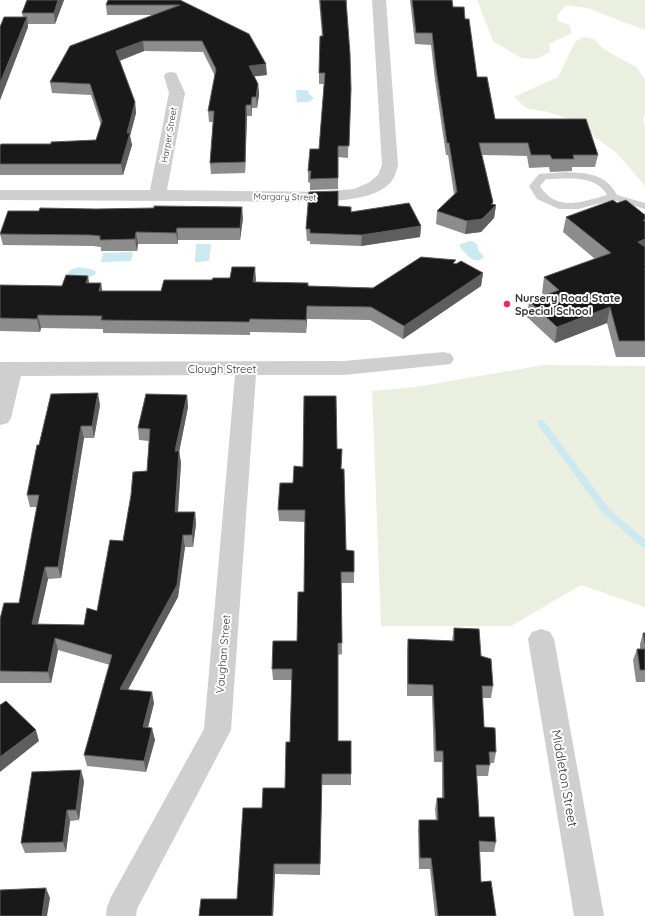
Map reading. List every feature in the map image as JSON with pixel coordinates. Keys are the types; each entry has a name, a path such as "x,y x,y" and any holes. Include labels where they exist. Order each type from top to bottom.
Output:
{"street":[{"name":"Margary Street","path":"0,195 322,197 357,194 374,187 386,177 390,165 379,0"},
{"name":"Harper Street","path":"158,195 177,93 171,76"},
{"name":"Clough Street","path":"6,369 246,369 367,367 444,359"},
{"path":"0,418 6,369"},
{"name":"Vaughan Street","path":"121,916 122,907 217,730 246,369"},
{"name":"Middleton Street","path":"541,639 589,916"}],"lane":[{"path":"613,197 606,185 593,179 577,175 543,176 534,186 542,197 559,206 578,206 613,197 645,206"}],"green space":[{"path":"477,0 645,0 645,30 587,8 566,5 557,16 558,21 569,25 572,33 549,44 550,52 536,59 521,58 493,41"},
{"path":"583,37 594,39 603,49 636,67 645,79 645,114 643,121 645,126 645,186 618,154 596,138 580,122 547,112 526,108 514,97 558,77 575,42"},
{"path":"544,365 645,366 645,607 581,585 511,626 381,626 372,391 415,387"}],"water":[{"path":"296,90 308,90 309,94 314,98 309,102 297,102"},
{"path":"469,241 477,244 478,250 484,257 480,260 473,260 470,258 459,245"},
{"path":"196,244 211,244 209,261 195,262"},
{"path":"133,252 131,261 101,262 103,253"},
{"path":"78,267 94,270 96,273 87,278 75,277 68,274 69,271"}],"building":[{"path":"27,0 58,0 54,13 22,13"},
{"path":"108,0 180,0 249,34 266,64 249,66 258,84 256,97 252,97 251,105 246,105 245,162 210,163 214,111 208,111 216,69 202,41 143,41 116,51 135,102 127,133 130,133 121,164 0,164 1,144 51,144 51,142 96,140 102,121 90,84 50,82 70,46 180,5 106,5"},
{"path":"320,0 346,0 351,89 349,146 338,146 338,178 310,179 311,171 308,171 310,149 319,149 325,73 319,73 320,36 323,36"},
{"path":"412,0 452,0 453,7 464,7 465,19 469,19 477,77 487,77 495,119 586,119 598,155 573,155 574,159 552,159 550,155 531,155 528,143 479,143 493,202 491,204 496,205 482,219 467,221 437,211 457,192 449,143 447,143 432,33 416,33"},
{"path":"4,17 27,17 0,83 0,27"},
{"path":"338,191 338,206 351,207 351,212 409,203 421,226 362,235 310,233 310,229 306,229 309,192"},
{"path":"613,200 617,203 626,200 645,215 645,220 643,220 645,222 645,239 638,242 645,247 645,341 619,341 610,307 557,327 529,301 559,290 544,277 611,253 566,217"},
{"path":"154,206 242,207 240,228 177,228 176,233 136,232 135,239 100,240 100,236 91,235 0,234 8,211 39,211 40,208 154,208"},
{"path":"421,257 456,260 453,263 456,264 461,261 483,273 404,326 371,307 307,306 306,320 250,319 249,322 101,320 102,316 38,315 37,319 0,318 0,285 62,286 66,275 88,276 86,283 101,283 99,291 161,291 164,280 212,280 213,278 230,278 232,267 255,267 253,282 308,283 308,286 373,288"},
{"path":"98,393 92,426 81,426 58,567 45,567 32,624 84,625 87,608 97,611 110,540 123,541 131,495 133,472 147,471 150,429 138,428 146,394 187,395 175,451 179,451 175,512 195,512 192,535 183,535 177,585 120,689 152,692 143,727 152,728 144,761 84,755 112,655 55,638 48,672 0,671 0,619 4,603 19,603 39,495 27,495 37,445 39,445 51,394"},
{"path":"304,396 336,396 337,449 342,449 341,469 344,469 346,550 354,551 354,572 341,572 342,643 338,643 338,741 351,741 351,774 322,774 320,864 274,864 272,916 199,916 201,899 237,899 243,808 262,808 263,788 285,788 286,742 290,742 292,669 272,669 273,641 297,641 298,592 304,592 305,510 278,510 280,483 293,483 294,466 303,467"},
{"path":"454,628 479,629 481,656 491,659 493,686 482,686 484,727 495,728 496,752 489,752 490,765 476,765 479,817 494,817 496,842 479,841 481,882 491,881 496,916 438,916 431,858 420,858 419,820 438,820 437,798 444,798 443,751 436,751 433,685 408,684 408,639 454,641"},
{"path":"643,633 645,633 645,644"},
{"path":"637,649 645,649 645,670 640,670"},
{"path":"6,701 36,730 0,757 0,705"},
{"path":"81,770 76,810 67,810 63,842 21,843 32,772"},
{"path":"46,888 42,916 0,916 0,890"}],"waterway":[{"path":"541,423 607,512 645,545"}],"place":[{"name":"Nursery Road State Special School","path":"507,304"}]}
